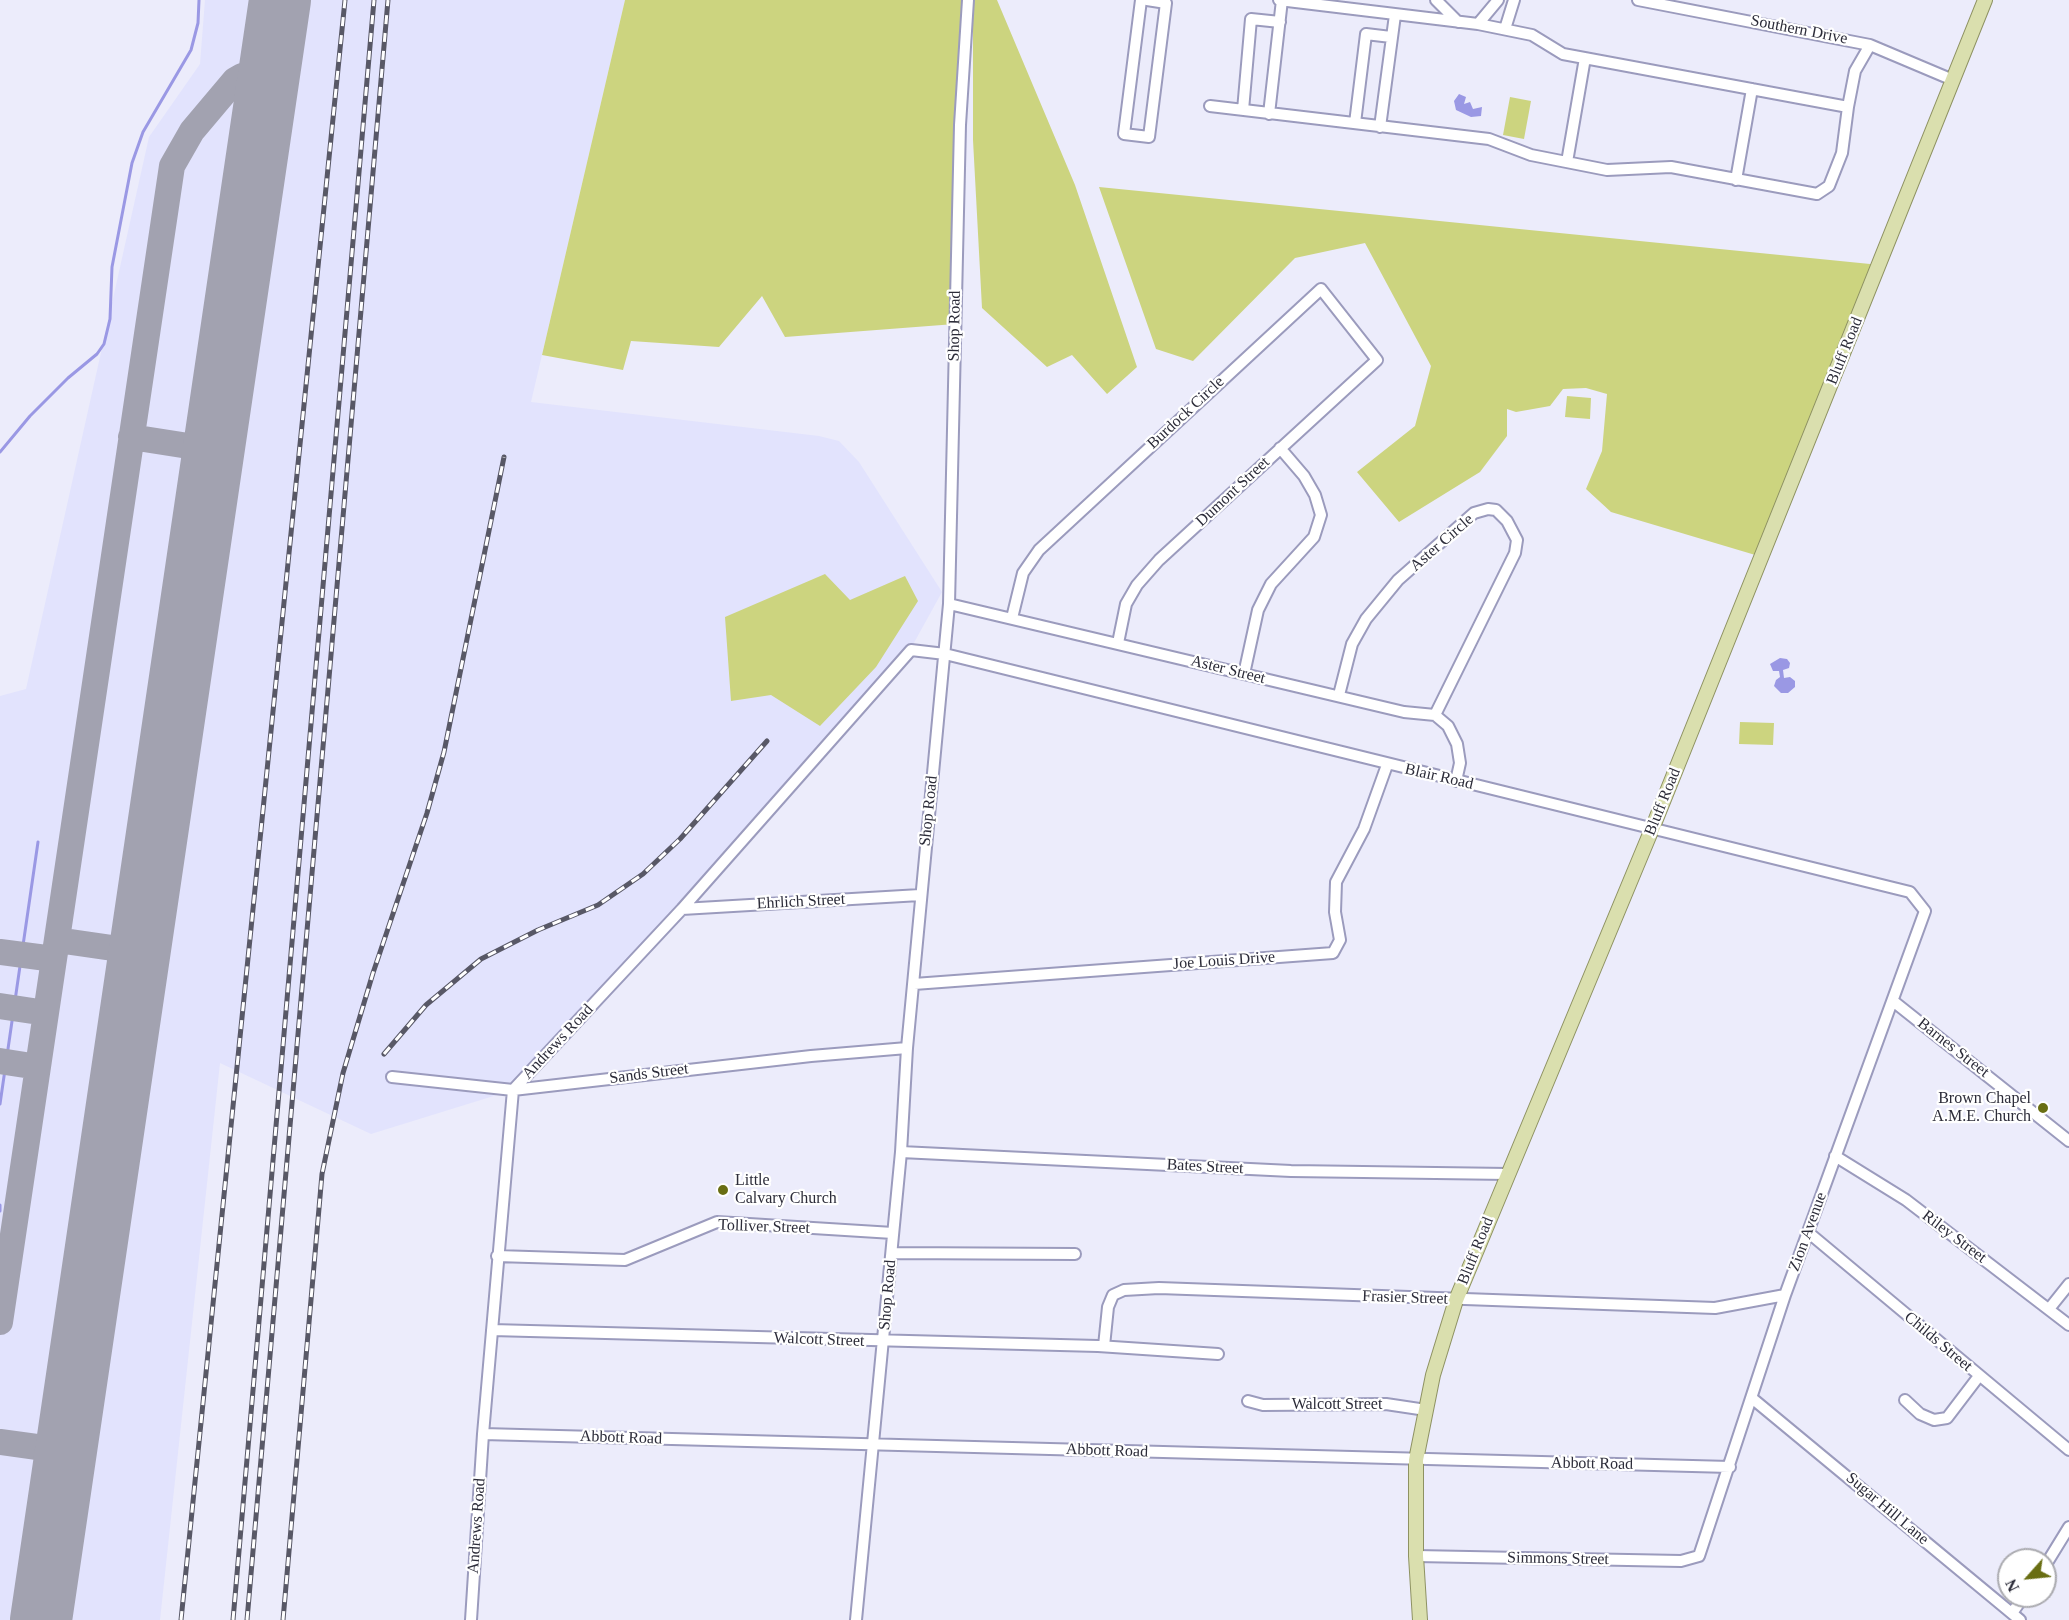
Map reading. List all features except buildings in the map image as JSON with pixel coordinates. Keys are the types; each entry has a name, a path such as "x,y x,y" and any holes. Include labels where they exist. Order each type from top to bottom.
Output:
{"main road":[{"name":"Bluff Road","path":"1420,1620 1416,1556 1416,1460 1433,1375 1456,1300 1652,829 1985,0"}],"street":[{"name":"Shop Road","path":"856,1620 892,1253 920,895 949,604 960,125 968,0"},
{"path":"1141,0 1124,135 1149,137 1166,3 1147,0"},
{"path":"1269,114 1281,0 1343,4 1395,15 1505,29 1532,35 1563,54 1848,107"},
{"path":"1436,0 1458,22"},
{"path":"1478,24 1498,0"},
{"path":"1505,29 1514,0"},
{"name":"Southern Drive","path":"1638,0 1870,45 1953,80"},
{"path":"1380,127 1395,15"},
{"path":"1243,110 1251,19 1280,22"},
{"path":"1355,123 1366,34 1391,37"},
{"path":"1210,106 1489,139 1531,155 1607,170 1671,167 1817,194 1829,186 1842,153 1855,71 1870,45"},
{"path":"1568,162 1586,58"},
{"path":"1736,180 1752,89"},
{"name":"Burdock Circle","path":"1012,618 1023,573 1039,550 1321,289 1377,360"},
{"name":"Dumont Street","path":"1118,643 1126,604 1137,585 1159,560 1377,360"},
{"path":"1244,674 1258,610 1271,584 1314,537 1321,515 1315,495 1304,476 1280,448"},
{"name":"Aster Circle","path":"1339,695 1352,644 1372,611 1398,580 1474,513 1488,509 1496,510 1507,521 1517,540 1515,553 1435,715"},
{"name":"Aster Street","path":"949,604 1404,712 1435,715"},
{"name":"Andrews Road","path":"471,1620 497,1256 513,1090 682,909 910,650 945,654"},
{"name":"Blair Road","path":"945,654 1387,765 1910,892 1925,911"},
{"path":"1435,715 1448,726 1457,744 1460,763 1456,781"},
{"name":"Joe Louis Drive","path":"914,984 1333,953 1340,940 1335,912 1336,882 1364,829 1387,765"},
{"name":"Ehrlich Street","path":"682,909 920,895"},
{"name":"Zion Avenue","path":"1699,1556 1753,1399 1785,1295 1925,911"},
{"name":"Barnes Street","path":"1893,1001 2069,1141"},
{"name":"Sands Street","path":"392,1077 513,1090 811,1056 907,1048"},
{"name":"Bates Street","path":"901,1152 1291,1171 1508,1174"},
{"name":"Riley Street","path":"1835,1156 1906,1200 2069,1325"},
{"name":"Tolliver Street","path":"497,1256 626,1260 717,1222 893,1233"},
{"name":"Childs Street","path":"1809,1233 2069,1450"},
{"path":"892,1253 1075,1254"},
{"path":"2049,1309 2069,1284"},
{"name":"Frasier Street","path":"1104,1346 1108,1307 1113,1295 1124,1290 1159,1288 1715,1308 1785,1295"},
{"name":"Walcott Street","path":"492,1330 1104,1346 1218,1354"},
{"path":"1905,1400 1920,1414 1934,1420 1947,1418 1979,1376"},
{"name":"Sugar Hill Lane","path":"1753,1399 2016,1617"},
{"name":"Walcott Street","path":"1248,1401 1263,1406 1386,1404 1426,1410"},
{"name":"Abbott Road","path":"483,1434 1730,1467"},
{"path":"2056,1548 2069,1527"},
{"name":"Simmons Street","path":"1416,1556 1681,1561 1699,1556"}],"shaded area":[{"path":"205,0 625,0 531,402 819,436 839,441 859,462 942,592 910,650 513,1090 371,1134 220,1063 160,1620 0,1620 0,696 26,689 149,137 200,64"},
{"path":"1459,94 1466,97 1464,104 1470,102 1473,109 1482,107 1481,116 1471,117 1456,110 1454,101"},
{"path":"1780,658 1787,659 1790,663 1789,668 1783,670 1784,678 1790,677 1795,681 1795,687 1788,693 1781,693 1774,686 1780,677 1779,671 1773,671 1770,664"}],"green space":[{"path":"625,0 969,0 955,324 785,337 762,296 719,347 631,341 623,370 542,355"},
{"path":"973,0 997,0 1075,185 1137,367 1107,394 1072,355 1047,367 982,308 973,140"},
{"path":"1510,97 1531,101 1524,139 1503,135"},
{"path":"1099,187 1880,265 1762,557 1611,512 1586,489 1602,451 1607,394 1586,388 1563,389 1550,406 1516,412 1507,409 1507,436 1480,472 1399,522 1357,472 1415,426 1431,366 1365,243 1295,258 1193,361 1156,349"},
{"path":"1567,396 1591,398 1590,419 1565,417"},
{"path":"825,574 850,600 905,576 918,601 876,667 820,726 771,695 731,701 725,617"},
{"path":"1740,722 1774,723 1773,745 1739,744"}],"waterway":[{"path":"0,452 30,416 68,378 97,354 104,344 110,319 112,267 132,163 143,132 191,50 198,23 199,0"},
{"path":"0,1104 38,842"},
{"path":"0,1205 0,1211"}],"taxiway":[{"path":"0,1322 172,166 192,131 235,80 242,76 269,79"},
{"path":"131,437 214,450"},
{"path":"57,940 140,952"},
{"path":"0,952 54,959"},
{"path":"0,1006 46,1013"},
{"path":"0,1061 38,1067"},
{"path":"0,1442 66,1451"}],"runway":[{"path":"41,1620 280,0"}],"railway":[{"path":"181,1620 345,0"},
{"path":"233,1620 374,0"},
{"path":"247,1620 388,0"},
{"path":"283,1620 322,1174 343,1073 373,973 427,813 444,752 504,457"},
{"path":"384,1054 426,1005 481,959 538,930 598,905 643,874 680,839 767,741"}],"place":[{"name":"Brown Chapel A.M.E. Church","path":"2043,1108"},
{"name":"Little Calvary Church","path":"723,1190"}]}
